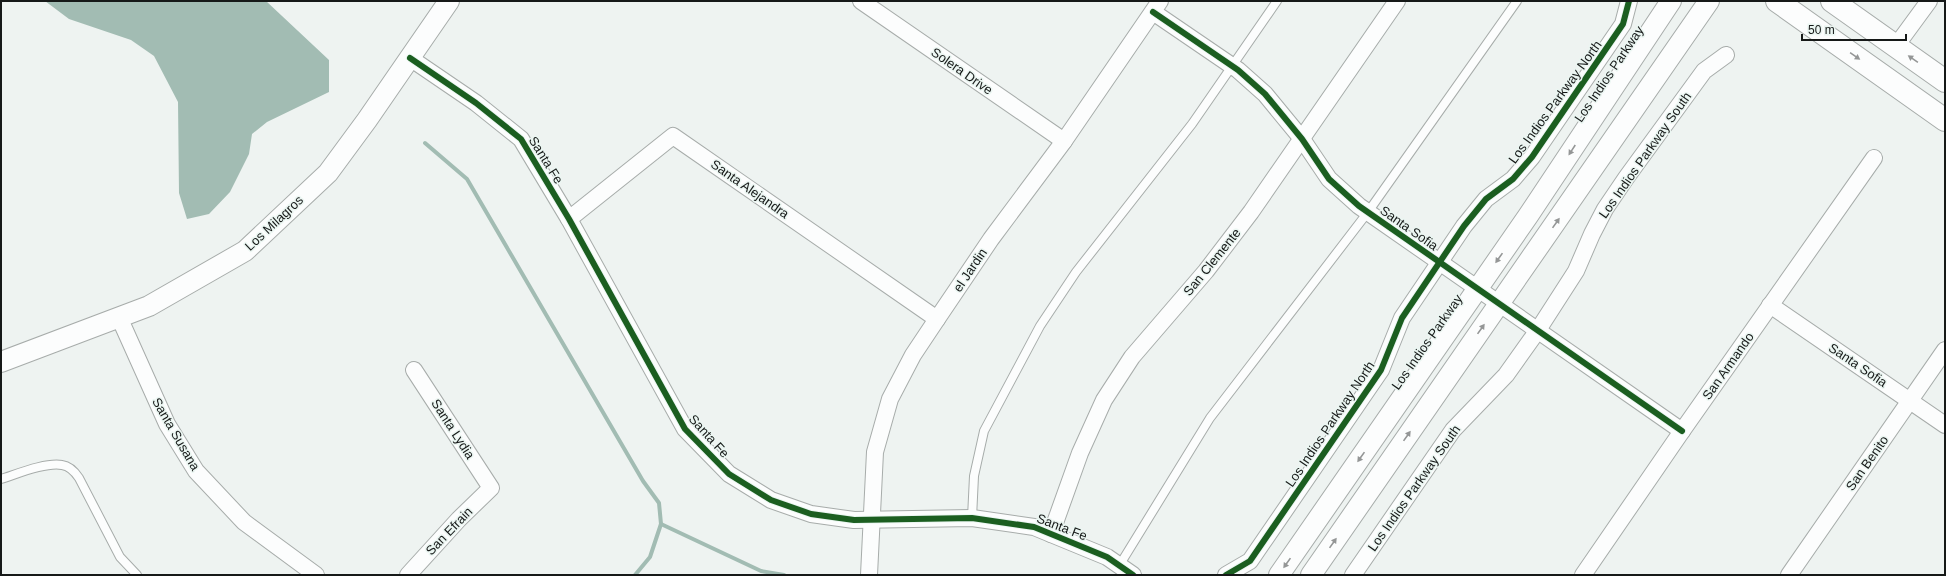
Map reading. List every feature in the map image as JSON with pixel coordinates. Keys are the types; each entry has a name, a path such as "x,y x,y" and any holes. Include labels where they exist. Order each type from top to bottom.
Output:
{"main road":[{"path":"1777,1 1945,120"},
{"path":"1832,1 1945,81"}],"street":[{"name":"Los Milagros","path":"1,362 149,306 245,251 328,173 367,120 449,1"},
{"name":"Solera Drive","path":"861,1 1064,141"},
{"name":"San Clemente","path":"1051,534 1080,453 1104,400 1132,357 1206,271 1242,224 1396,1"},
{"name":"Los Indios Parkway North","path":"1226,575 1250,561 1255,555 1381,370 1402,318 1464,226 1486,199 1513,179 1532,157 1623,24 1629,1"},
{"name":"Los Indios Parkway","path":"1279,575 1478,289 1671,1"},
{"path":"1311,575 1709,1"},
{"path":"1896,46 1929,1"},
{"name":"el Jardin","path":"869,575 875,452 890,399 913,355 991,239 1064,141 1157,6"},
{"name":"Santa Sofia","path":"1157,6 1265,94 1302,139 1329,178 1368,212 1682,431"},
{"name":"Los Indios Parkway South","path":"1353,575 1453,430 1506,375 1538,330 1576,271 1605,209 1704,71 1726,55"},
{"name":"Santa Fe","path":"410,58 476,103 521,140 569,219 685,428 729,474 771,500 811,514 854,520 972,518 1034,527 1107,557 1133,575"},
{"name":"Santa Alejandra","path":"569,219 673,136 937,319"},
{"name":"San Armando","path":"1583,575 1682,431 1874,158"},
{"name":"Santa Sofia","path":"1770,305 1945,425"},
{"name":"Santa Susana","path":"119,318 167,424 196,471 244,522 316,575"},
{"name":"San Benito","path":"1789,575 1945,350"},
{"name":"Santa Lydia","path":"414,370 491,488"},
{"name":"San Efrain","path":"408,575 459,519 491,488"}],"lane":[{"path":"972,518 974,476 984,431 1040,326 1076,272 1192,124 1277,1"},
{"path":"1119,566 1210,418 1368,212 1517,1"},
{"path":"1,479 48,466 63,465 72,470 79,478 120,557 137,575"}],"shaded area":[{"path":"45,1 266,1 329,60 329,92 267,122 252,134 249,154 230,192 209,214 187,219 179,193 178,102 154,56 131,40 69,19"}],"waterway":[{"path":"425,143 467,179 643,481 659,503 661,524 650,557 635,575"},
{"path":"661,524 761,571 784,575"}],"cycle path":[{"path":"1226,575 1250,561 1381,370 1402,318 1464,226 1486,199 1513,179 1532,157 1623,24 1629,1"},
{"path":"1153,12 1238,70 1265,94 1302,139 1329,179 1359,206 1682,431"},
{"path":"410,58 476,103 521,139 569,219 685,429 729,474 771,500 811,514 854,520 972,518 1034,527 1107,557 1133,575"}]}
